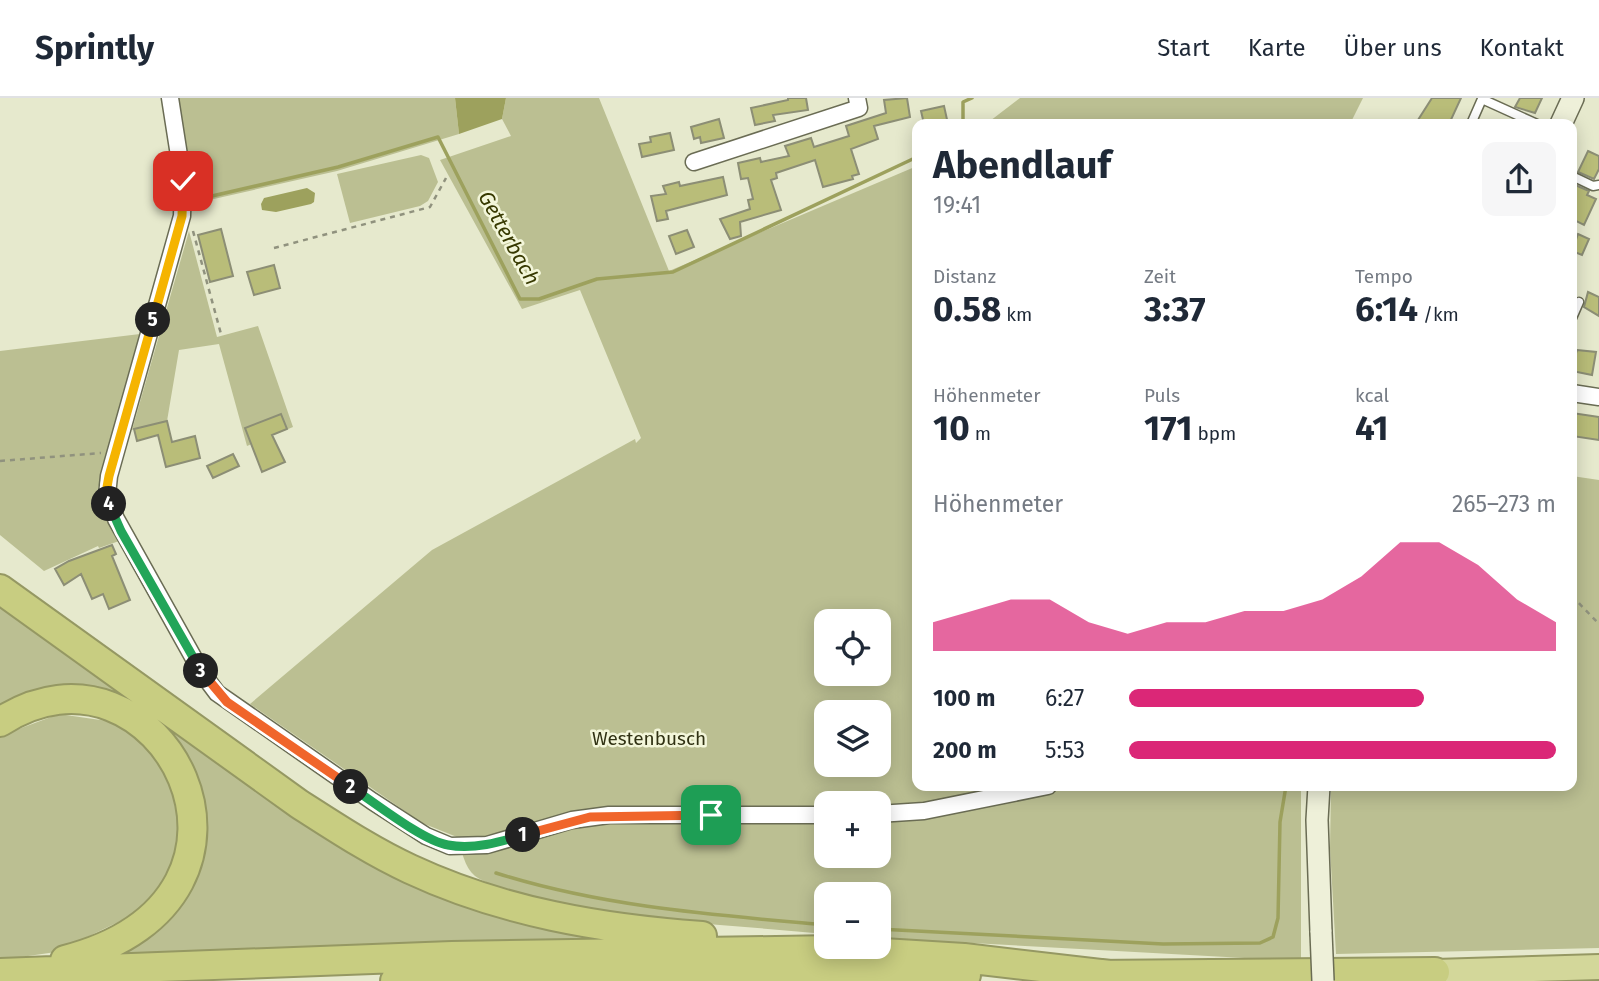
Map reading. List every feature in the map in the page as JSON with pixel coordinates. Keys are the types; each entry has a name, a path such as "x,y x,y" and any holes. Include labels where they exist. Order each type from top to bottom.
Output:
{"highway":[{"path":"0,589 299,804 380,853 435,879 507,905 577,921 814,948"},
{"path":"0,722 30,708 62,701 93,703 128,716 162,742 178,766 188,789 193,829 190,855 180,880 164,905 143,924 116,942 84,955 4,973"},
{"path":"4,973 452,956 814,950"},
{"path":"891,954 977,959 1109,975"},
{"path":"395,981 732,975 1435,972 1599,967"}],"main road":[{"path":"1563,119 1573,98"},
{"path":"1319,791 1317,820 1323,981"}],"street":[{"path":"170,98 183,181 182,216 107,487 113,512 202,674 217,693 361,793 439,842 450,846 487,845 572,820 609,816 814,815"},
{"path":"694,162 859,108 857,98"},
{"path":"1577,394 1599,397"},
{"path":"891,813 924,811 1023,791"}],"lane":[{"path":"1473,119 1482,99 1526,119"},
{"path":"1577,178 1592,186 1599,185"},
{"path":"1577,306 1579,302"}],"path":[{"path":"274,248 430,207 446,178"},
{"path":"192,226 221,334"},
{"path":"0,461 76,453 116,453"},
{"path":"1577,601 1599,624"}],"green space":[{"path":"178,98 455,98 459,134 337,171 196,203"},
{"name":"Westenbusch","path":"506,98 599,98 669,271 912,168 912,791 1301,791 1301,961 891,939 891,882 814,882 814,933 669,920 553,901 494,885 475,876 466,863 457,837 422,823 250,704 432,550 641,438 580,290 522,309 440,160 511,136 502,119"},
{"path":"1020,98 1363,98 1352,119 993,119"},
{"path":"421,155 429,158 438,182 428,201 420,206 350,223 337,174"},
{"path":"189,231 217,337 258,326 293,427 247,446 219,344 179,350 167,421 132,430"},
{"path":"140,334 97,492 122,540 99,548 98,546 44,571 0,535 0,351"},
{"path":"1577,477 1599,480 1599,948 1336,954 1330,848 1331,791 1577,791"},
{"path":"0,596 371,855 670,940 109,958 136,944 159,925 177,904 191,879 200,853 203,825 200,796 191,766 174,737 151,722 35,696 22,698 0,709"},
{"path":"59,714 114,722 133,733 165,767 181,817 172,868 139,912 56,952 0,960 0,736"}],"shaded area":[{"path":"455,98 506,98 502,119 459,134"},
{"path":"307,188 315,193 314,202 311,204 276,212 262,210 264,198"}],"building":[{"path":"788,98 806,98 808,110 773,115 775,121 755,125 751,108"},
{"path":"907,98 910,117 874,126 878,139 851,149 859,174 852,176 853,179 823,187 815,160 776,173 777,178 771,180 781,210 740,222 741,236 730,239 720,219 750,209 748,200 753,199 748,178 741,179 738,163 760,158 761,162 789,156 785,146 811,138 814,147 849,136 846,126 886,113 884,100"},
{"path":"1432,98 1461,98 1451,119 1419,119"},
{"path":"1520,98 1542,98 1535,113 1515,107"},
{"path":"944,106 947,119 923,119 921,111"},
{"path":"719,119 724,138 701,143 700,137 694,139 691,127"},
{"path":"670,133 674,150 642,157 639,144 651,142 650,137"},
{"path":"1588,151 1599,156 1599,169 1594,179 1578,172"},
{"path":"723,177 727,195 666,211 668,219 657,221 651,196 666,194 663,186 679,182 680,186"},
{"path":"1577,186 1589,191 1587,195 1596,199 1584,225 1577,222"},
{"path":"221,229 233,276 210,282 198,235"},
{"path":"687,230 694,247 676,254 669,236"},
{"path":"1578,234 1589,239 1582,255 1577,253"},
{"path":"274,265 280,288 254,295 247,272"},
{"path":"1588,292 1599,297 1599,316 1584,307"},
{"path":"1577,350 1596,352 1592,375 1577,372"},
{"path":"281,414 287,429 272,435 285,462 262,472 245,428"},
{"path":"1577,414 1599,417 1599,440 1577,437"},
{"path":"167,421 172,442 195,436 200,458 166,467 158,435 137,441 134,429"},
{"path":"233,454 239,466 213,478 207,466"},
{"path":"112,545 116,554 112,556 130,600 109,609 103,594 92,599 81,574 64,585 55,569"}],"waterway":[{"name":"Getterbach","path":"963,119 963,102 972,98"},
{"name":"Getterbach","path":"212,196 338,167 438,137 520,299 539,299 597,279 673,272 912,159"},
{"path":"891,930 1163,944 1260,943 1273,937 1278,918 1280,822 1285,791"},
{"path":"496,873 536,885 618,902 814,924"}],"route":[{"path":"183,181 182,216 109,476 107,495 121,531 202,674 217,693 372,801 426,836 450,846 487,845 590,817 711,815"}]}
